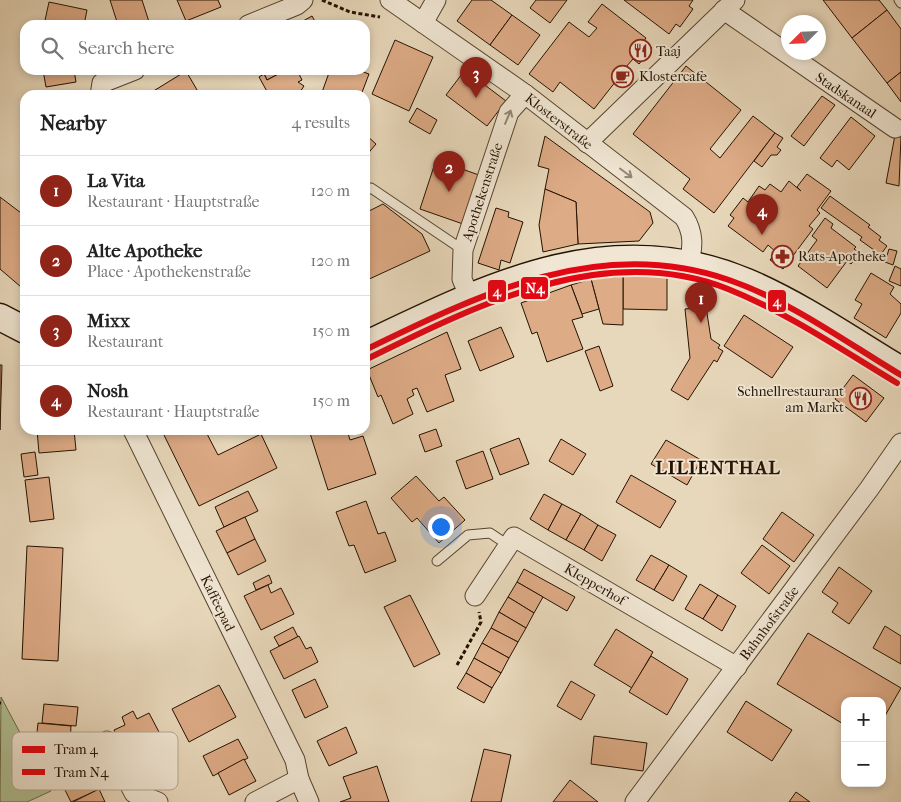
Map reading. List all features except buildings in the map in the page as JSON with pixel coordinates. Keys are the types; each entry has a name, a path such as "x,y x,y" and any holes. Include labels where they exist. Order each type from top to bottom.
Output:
{"street":[{"path":"260,20 297,5 303,0"},
{"name":"Klosterstraße","path":"390,0 525,94 684,217 692,234 692,250 689,264"},
{"path":"423,23 436,0"},
{"name":"Stadskanaal","path":"587,143 730,5 895,128"},
{"path":"101,90 102,83 122,75"},
{"name":"Apothekenstraße","path":"469,296 462,278 463,250 509,112 525,94"},
{"path":"370,343 469,296 530,274 585,261 632,258 689,264 731,276 773,295 901,370"},
{"path":"0,317 20,327"},
{"name":"Kaffeepad","path":"135,435 295,760 299,779 310,802"},
{"name":"Bahnhofstraße","path":"635,802 901,443"},
{"name":"Klepperhof","path":"508,545 514,536 737,666"},
{"path":"475,596 508,545"},
{"path":"255,802 299,779"},
{"path":"132,790 134,794 158,802"}],"lane":[{"path":"370,188 463,250"},
{"path":"437,561 468,535 490,533 508,545"}],"path":[{"path":"321,0 350,12 384,18 406,12"},
{"path":"457,665 481,622 475,596"}],"green space":[{"path":"1,697 20,732 12,732 12,790 51,791 27,802 0,802"}],"tram line":[{"name":"4","path":"370,348 452,309 497,291 542,277 587,268 634,264 681,268 729,280 752,289 817,323 901,375"},
{"name":"N4","path":"370,358 454,318 498,300 544,285 590,276 636,272 682,276 728,289 772,309 897,383"}],"place":[{"name":"Taaj","path":"640,51"},
{"name":"Klostercafe","path":"623,76"},
{"name":"Mixx","path":"476,98"},
{"name":"Alte Apotheke","path":"449,192"},
{"name":"Nosh","path":"762,235"},
{"name":"Rats-Apotheke","path":"782,256"},
{"name":"La Vita","path":"701,323"},
{"name":"Schnellrestaurant am Markt","path":"860,399"}],"district":[{"name":"LILIENTHAL","path":"718,467"}]}
